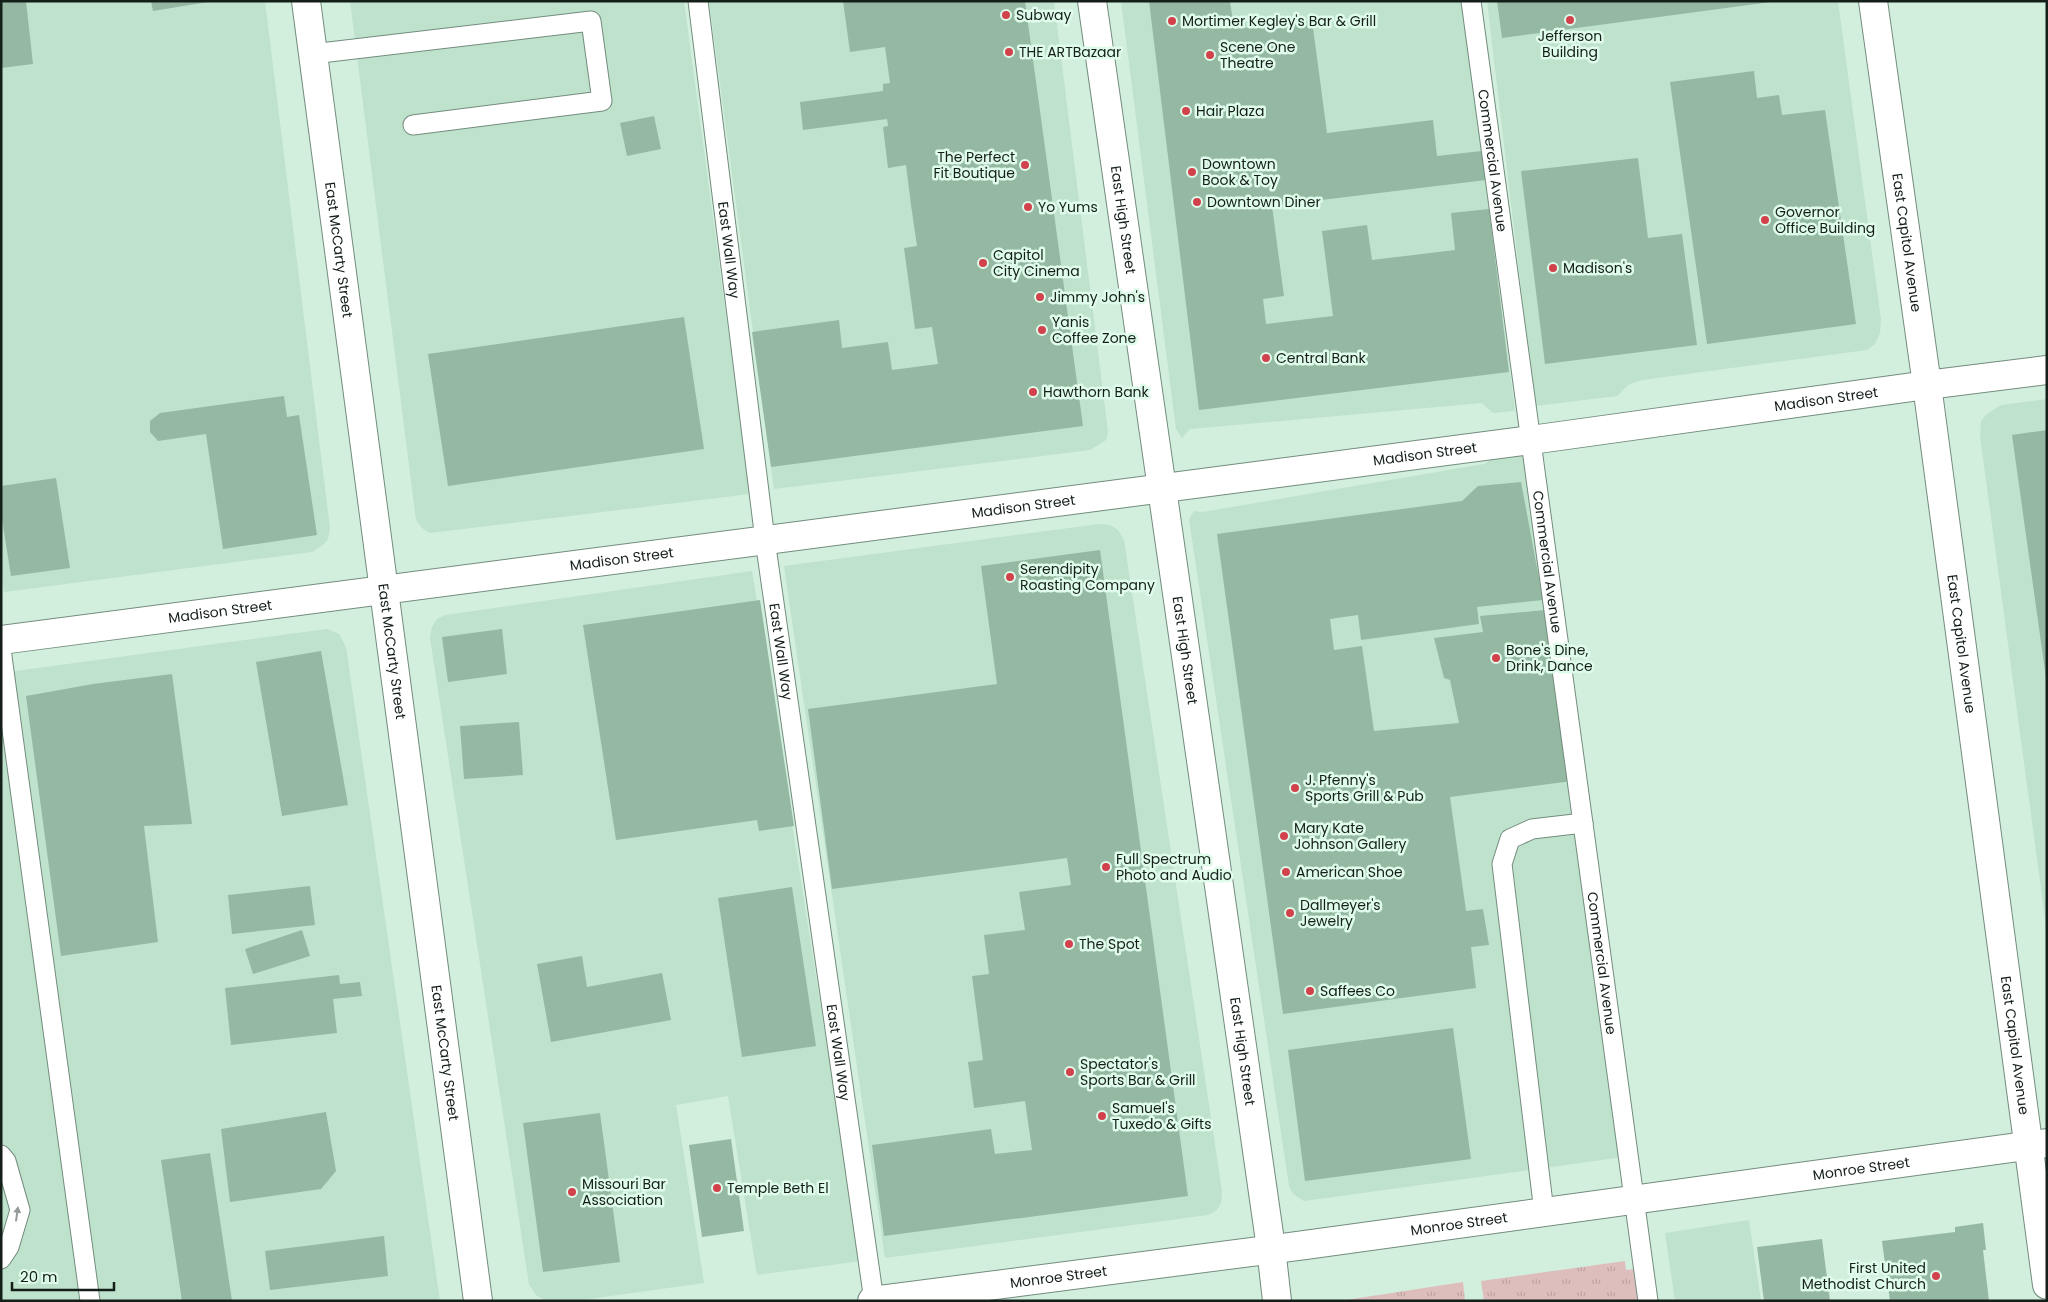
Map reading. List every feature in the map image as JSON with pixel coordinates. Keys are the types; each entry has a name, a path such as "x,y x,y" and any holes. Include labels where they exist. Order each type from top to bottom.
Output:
{"main road":[{"name":"East McCarty Street","path":"306,1 478,1301"},
{"name":"East High Street","path":"1092,1 1271,1248 1277,1301"},
{"name":"East Capitol Avenue","path":"1873,1 2037,1144 2047,1285"},
{"name":"Madison Street","path":"1,640 1531,440 2047,370"},
{"name":"Monroe Street","path":"874,1301 1635,1200 2037,1144"}],"lane":[{"name":"East Wall Way","path":"698,1 765,540 874,1301"},
{"name":"Commercial Avenue","path":"1471,1 1648,1301"},
{"path":"312,54 591,21 602,101 413,125"},
{"path":"1,649 90,1301"},
{"path":"1544,1212 1502,864 1510,839 1532,829 1583,823"},
{"path":"1,1155 6,1161 20,1210 9,1247 1,1259"}],"shaded area":[{"path":"1,1 265,1 330,529 328,539 323,545 312,552 4,592 1,571"},
{"path":"350,1 684,1 750,494 430,533 423,529 416,520"},
{"path":"709,1 1054,1 1108,432 1106,440 1090,450 774,489"},
{"path":"1121,1 1462,1 1515,411 1493,413 1482,403 1190,429 1182,438 1176,429"},
{"path":"1487,1 1838,1 1881,320 1880,333 1875,344 1867,350 1642,380 1628,385 1617,396 1535,406"},
{"path":"2047,399 2047,933 1980,436 1981,421 1987,414 2001,405"},
{"path":"1523,451 1528,460 1543,600 1623,1157 1304,1201 1293,1194 1289,1186 1189,519 1194,511 1203,512 1484,464 1492,459"},
{"path":"1099,524 1110,525 1118,530 1124,540 1222,1191 1221,1203 1216,1211 1208,1215 885,1258 784,566"},
{"path":"752,571 861,1261 757,1275 728,1096 676,1105 704,1283 575,1301 546,1301 536,1295 529,1284 430,638 432,627 437,619 445,615"},
{"path":"327,629 339,634 346,647 440,1301 1,1301 1,673"},
{"path":"1749,1220 1761,1301 1675,1301 1665,1233"}],"green space":[{"path":"1625,1261 1626,1270 1636,1269 1641,1301 1484,1301 1481,1281"},
{"path":"1463,1282 1465,1301 1346,1300"}],"building":[{"path":"1,1 26,1 33,64 1,68"},
{"path":"151,1 208,1 208,2 153,11"},
{"path":"843,1 1025,1 1083,426 771,467 752,332 839,320 842,348 888,342 892,370 938,364 932,327 915,329 904,248 917,246 906,165 888,168 883,127 888,126 887,119 803,130 800,102 883,91 883,84 890,83 885,47 850,52"},
{"path":"1149,1 1230,1 1234,29 1312,20 1327,133 1433,120 1437,156 1482,151 1486,180 1272,206 1284,296 1263,299 1266,324 1333,316 1322,231 1367,225 1372,260 1455,250 1451,213 1489,209 1509,372 1199,410"},
{"name":"Jefferson Building","path":"1497,1 1771,1 1771,2 1502,38"},
{"name":"Governor Office Building","path":"1754,71 1757,98 1779,95 1782,115 1825,110 1856,324 1707,344 1670,82"},
{"path":"654,116 661,149 627,156 620,123"},
{"path":"1638,158 1648,238 1682,234 1697,345 1545,364 1521,171"},
{"path":"684,317 704,449 448,486 428,354"},
{"path":"284,396 287,417 299,415 317,535 223,549 206,434 158,441 150,432 150,421 160,413"},
{"path":"2047,430 2047,678 2046,678 2012,435"},
{"path":"56,478 70,568 11,576 1,513 1,486"},
{"path":"1521,482 1543,600 1477,607 1479,624 1361,640 1358,615 1330,619 1334,650 1362,646 1374,731 1459,723 1450,680 1444,678 1434,638 1483,632 1480,616 1545,610 1572,781 1450,797 1466,911 1483,909 1489,945 1471,947 1476,988 1283,1014 1217,534 1462,501 1478,486"},
{"path":"1100,550 1188,1196 884,1236 872,1145 991,1129 995,1154 1032,1150 1025,1101 974,1108 968,1062 983,1060 972,976 989,974 984,935 1025,930 1019,892 1071,885 1067,858 832,889 808,709 997,684 981,566"},
{"path":"760,600 794,826 759,831 757,820 616,840 583,625"},
{"path":"502,629 507,674 448,682 442,637"},
{"path":"321,651 348,805 282,816 256,662"},
{"path":"172,674 192,824 144,826 158,942 61,956 26,696 93,684"},
{"path":"519,722 523,775 464,779 460,726"},
{"path":"310,886 315,925 232,934 228,895"},
{"path":"792,887 816,1046 742,1057 718,898"},
{"path":"302,930 310,956 253,974 245,949"},
{"path":"582,956 587,987 662,973 671,1020 551,1042 537,964"},
{"path":"339,975 340,984 360,982 362,996 333,999 337,1033 231,1045 225,988"},
{"path":"1453,1028 1471,1159 1305,1181 1288,1050"},
{"path":"326,1112 336,1171 321,1189 230,1202 221,1129"},
{"name":"Missouri Bar Association","path":"600,1113 620,1262 543,1272 523,1123"},
{"name":"Temple Beth El","path":"731,1139 744,1231 702,1237 689,1145"},
{"path":"210,1153 232,1301 182,1301 161,1160"},
{"name":"First United Methodist Church","path":"1983,1223 1986,1250 1983,1250 1989,1301 1890,1301 1882,1241 1955,1232 1955,1227"},
{"path":"384,1236 388,1276 270,1290 265,1251"},
{"name":"First United Methodist Church","path":"1822,1239 1830,1301 1764,1301 1757,1247"}],"place":[{"name":"Subway","path":"1006,15"},
{"name":"Jefferson Building","path":"1570,20"},
{"name":"Mortimer Kegley's Bar & Grill","path":"1172,21"},
{"name":"THE ARTBazaar","path":"1009,52"},
{"name":"Scene One Theatre","path":"1210,55"},
{"name":"Hair Plaza","path":"1186,111"},
{"name":"The Perfect Fit Boutique","path":"1025,165"},
{"name":"Downtown Book & Toy","path":"1192,172"},
{"name":"Downtown Diner","path":"1197,202"},
{"name":"Yo Yums","path":"1028,207"},
{"name":"Governor Office Building","path":"1765,220"},
{"name":"Capitol City Cinema","path":"983,263"},
{"name":"Madison's","path":"1553,268"},
{"name":"Jimmy John's","path":"1040,297"},
{"name":"Yanis Coffee Zone","path":"1042,330"},
{"name":"Central Bank","path":"1266,358"},
{"name":"Hawthorn Bank","path":"1033,392"},
{"name":"Serendipity Roasting Company","path":"1010,577"},
{"name":"Bone's Dine, Drink, Dance","path":"1496,658"},
{"name":"J. Pfenny's Sports Grill & Pub","path":"1295,788"},
{"name":"Mary Kate Johnson Gallery","path":"1284,836"},
{"name":"Full Spectrum Photo and Audio","path":"1106,867"},
{"name":"American Shoe","path":"1286,872"},
{"name":"Dallmeyer's Jewelry","path":"1290,913"},
{"name":"The Spot","path":"1069,944"},
{"name":"Saffees Co","path":"1310,991"},
{"name":"Spectator's Sports Bar & Grill","path":"1070,1072"},
{"name":"Samuel's Tuxedo & Gifts","path":"1102,1116"},
{"name":"Temple Beth El","path":"717,1188"},
{"name":"Missouri Bar Association","path":"572,1192"},
{"name":"First United Methodist Church","path":"1936,1276"}]}
